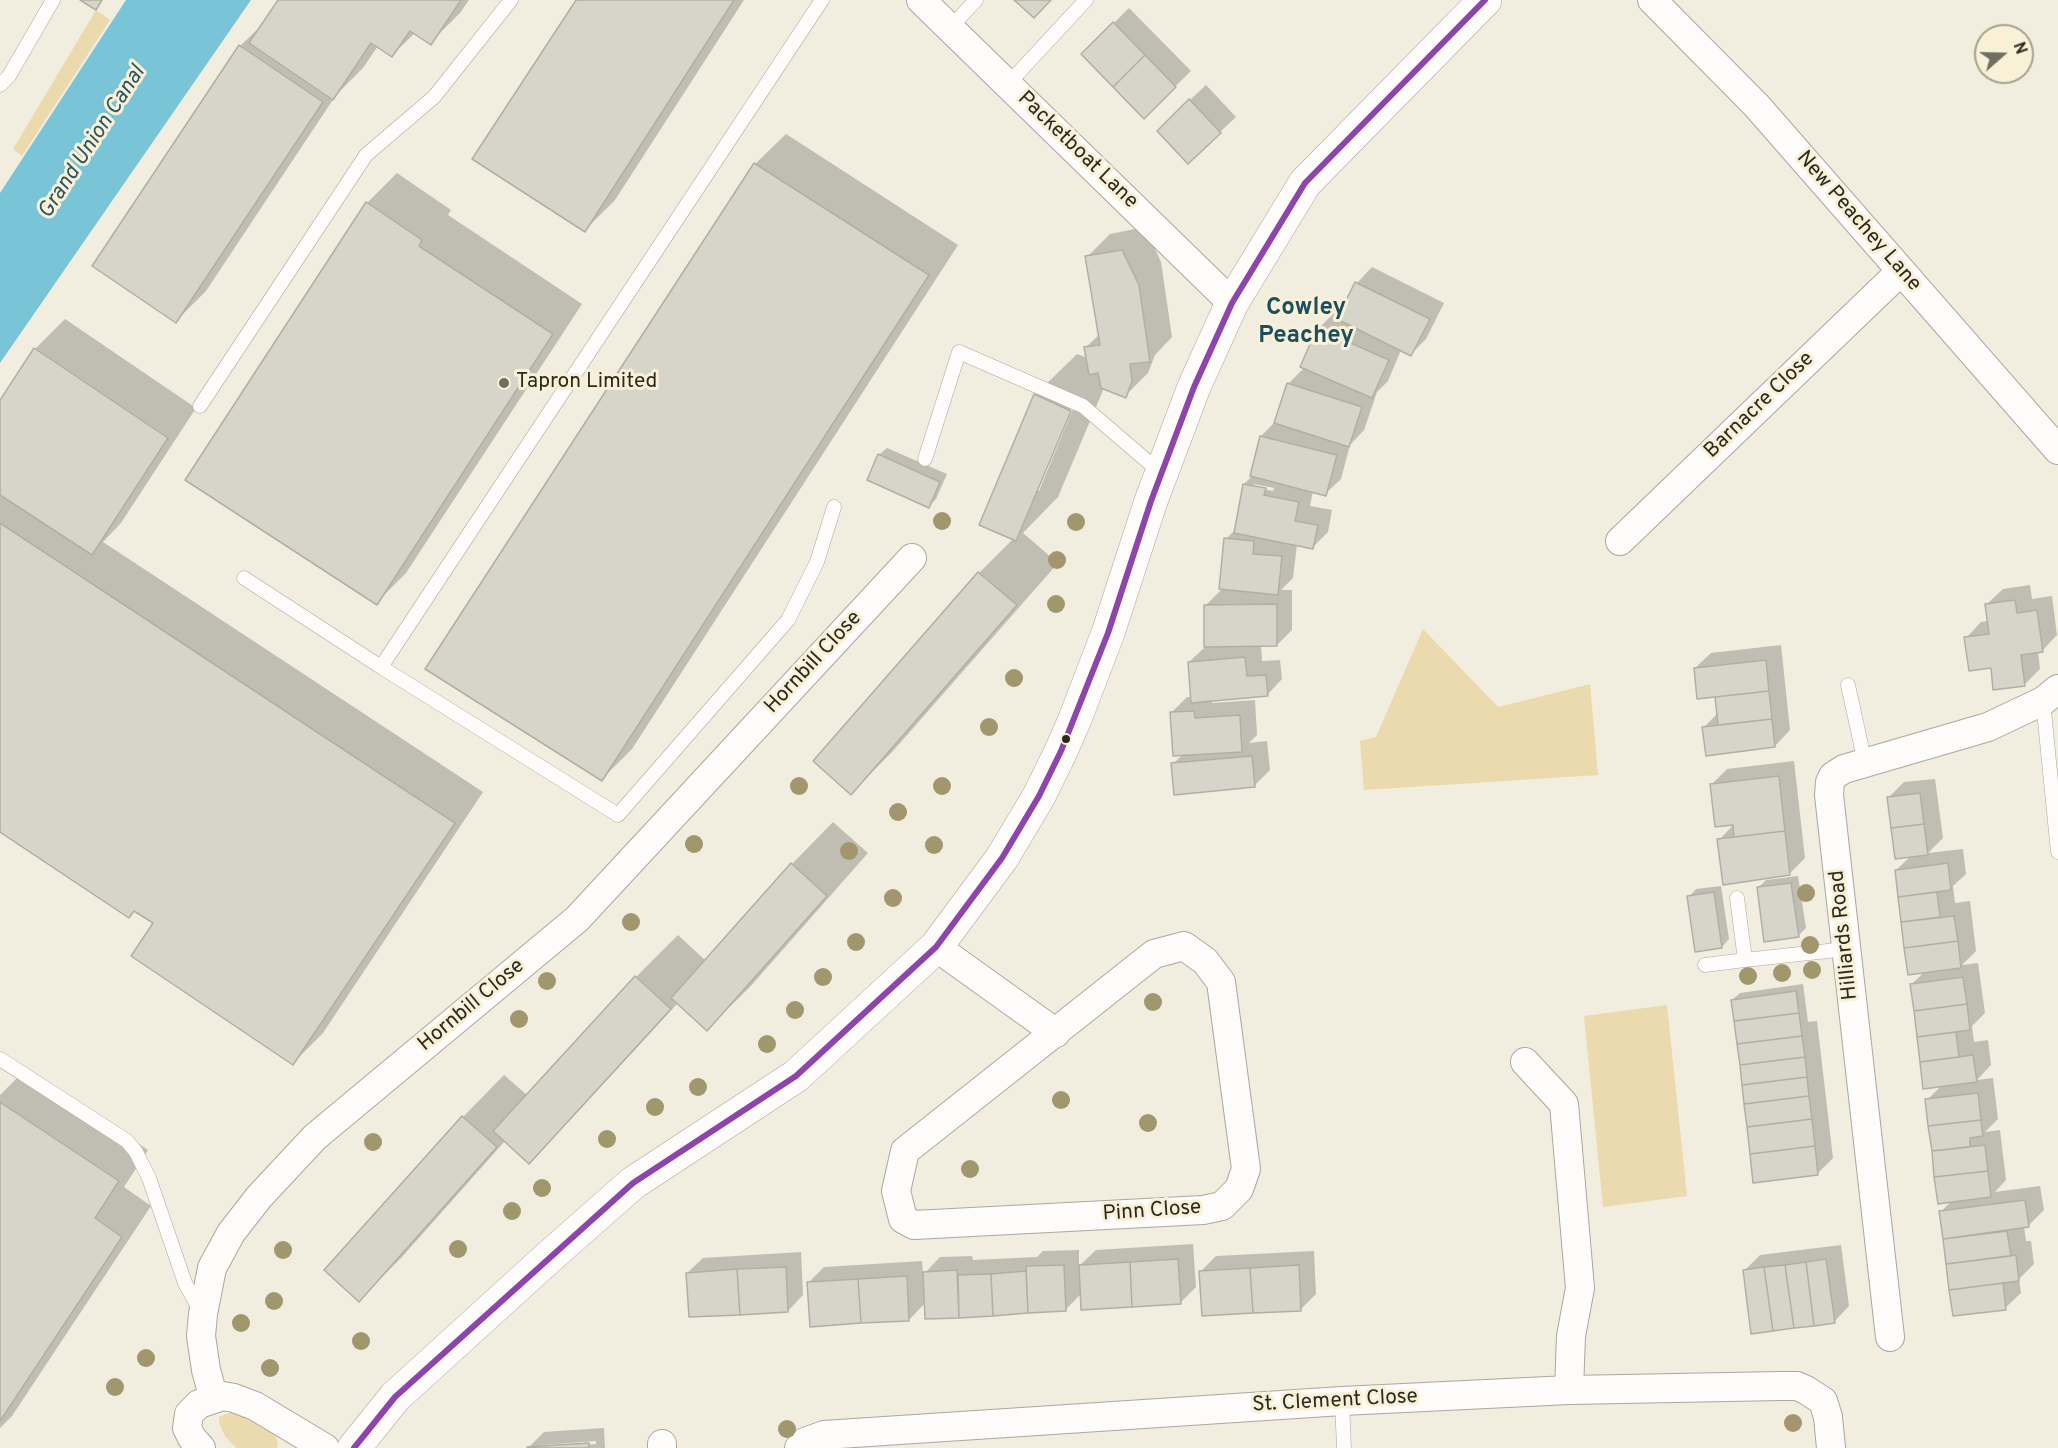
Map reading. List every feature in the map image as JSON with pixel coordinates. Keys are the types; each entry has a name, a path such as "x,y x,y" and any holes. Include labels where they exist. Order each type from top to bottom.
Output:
{"main road":[{"path":"354,1448 395,1397 633,1183 796,1076 936,947 1002,858 1039,796 1061,751 1108,633 1161,473 1194,387 1232,303 1305,183 1485,0"}],"street":[{"name":"Packetboat Lane","path":"921,0 1232,303"},
{"name":"New Peachey Lane","path":"1652,0 1756,105 2058,450"},
{"name":"Barnacre Close","path":"1620,541 1900,272"},
{"name":"Hornbill Close","path":"214,1399 206,1370 201,1336 212,1268 231,1233 260,1197 315,1137 577,919 912,558"},
{"name":"Hilliards Road","path":"1890,1337 1829,785 1833,776 1838,772 1988,727 2051,695"},
{"name":"Pinn Close","path":"1184,946 1205,961 1221,982 1246,1169 1239,1189 1222,1206 1203,1210 914,1225 903,1219 896,1191 904,1151 1056,1033 1154,954 1184,946"},
{"path":"936,947 1056,1033"},
{"path":"1525,1062 1564,1104 1580,1288 1571,1336 1569,1390"},
{"name":"St. Clement Close","path":"799,1448 806,1442 824,1435 1342,1401 1569,1390 1797,1386 1823,1401 1828,1417 1831,1448"},
{"path":"200,1448 188,1428 189,1414 199,1404 223,1396 255,1406 325,1448"}],"lane":[{"path":"0,85 9,76 53,0"},
{"path":"200,406 366,155 434,97 511,0"},
{"path":"381,667 822,0"},
{"path":"950,28 976,0"},
{"path":"1008,84 1086,0"},
{"path":"925,459 958,352 1083,406 1161,473"},
{"path":"244,578 381,667 618,815 788,620 817,562 834,507"},
{"path":"1848,685 1865,763"},
{"path":"2051,695 2058,852"},
{"path":"1737,898 1745,960"},
{"path":"1705,965 1846,949"},
{"path":"0,1059 127,1141 136,1152 149,1178 185,1282 203,1314"},
{"path":"1342,1401 1344,1448"}],"shaded area":[{"path":"96,10 110,20 22,156 13,149"},
{"path":"1423,629 1498,707 1590,684 1598,775 1364,790 1360,741 1376,737"},
{"path":"1667,1005 1687,1196 1603,1207 1584,1016"},
{"path":"229,1413 240,1414 274,1431 277,1448 236,1448 225,1436 220,1425 219,1417"}],"water":[{"name":"Grand Union Canal","path":"126,0 251,0 0,363 0,193"}],"building":[{"path":"80,0 102,0 96,10"},
{"path":"278,0 461,0 431,45 410,31 392,57 371,43 333,100 249,43"},
{"path":"576,0 734,0 585,232 472,159"},
{"path":"1014,0 1051,0 1034,18"},
{"path":"1113,22 1145,55 1113,87 1081,54"},
{"path":"239,45 323,102 176,323 92,266"},
{"path":"1145,55 1176,87 1144,119 1113,87"},
{"path":"1189,99 1221,133 1188,164 1157,131"},
{"path":"754,163 929,275 602,781 425,669"},
{"path":"366,202 422,240 419,246 553,334 377,605 185,480"},
{"path":"1122,250 1139,285 1150,362 1130,364 1132,381 1126,398 1101,388 1098,373 1089,375 1084,347 1100,345 1085,256"},
{"path":"1355,282 1430,319 1411,356 1337,319"},
{"path":"1317,328 1389,360 1372,398 1300,367"},
{"path":"34,348 168,438 92,555 0,495 0,400"},
{"path":"1287,383 1362,407 1349,447 1274,423"},
{"path":"1034,394 1071,411 1016,541 979,525"},
{"path":"1260,436 1337,455 1326,496 1250,476"},
{"path":"878,454 940,482 929,508 867,480"},
{"path":"1243,484 1266,488 1264,495 1299,502 1295,521 1318,525 1313,549 1234,533"},
{"path":"0,523 455,823 293,1065 131,956 153,923 134,911 129,918 0,832"},
{"path":"1224,538 1254,541 1253,554 1282,556 1278,595 1219,589"},
{"path":"978,572 1017,605 851,795 813,761"},
{"path":"2015,600 2017,613 2037,610 2043,652 2021,655 2025,686 1993,690 1991,668 1969,671 1964,637 1989,634 1985,604"},
{"path":"1277,604 1277,646 1204,647 1204,605"},
{"path":"1245,657 1247,676 1266,675 1268,696 1191,703 1188,662"},
{"path":"1766,660 1769,691 1697,699 1694,668"},
{"path":"1769,691 1772,719 1718,725 1715,697"},
{"path":"1194,711 1195,718 1240,715 1242,752 1173,756 1170,712"},
{"path":"1772,719 1775,747 1706,756 1702,727"},
{"path":"1252,756 1255,787 1174,795 1171,763"},
{"path":"1779,776 1785,831 1734,837 1733,825 1715,827 1710,784"},
{"path":"1920,793 1924,824 1891,828 1887,797"},
{"path":"1924,824 1928,855 1895,859 1891,828"},
{"path":"1785,831 1790,875 1723,885 1717,839"},
{"path":"791,863 827,896 707,1031 671,998"},
{"path":"1948,863 1951,890 1898,897 1895,870"},
{"path":"1791,883 1799,937 1764,942 1757,887"},
{"path":"1714,892 1722,948 1695,952 1687,896"},
{"path":"1937,892 1940,917 1901,922 1898,897"},
{"path":"1954,916 1958,941 1904,948 1901,922"},
{"path":"1958,941 1961,968 1908,975 1904,948"},
{"path":"635,976 671,1009 529,1164 493,1131"},
{"path":"1963,977 1967,1004 1914,1011 1910,984"},
{"path":"1796,991 1799,1013 1734,1021 1731,1000"},
{"path":"1967,1004 1970,1030 1917,1037 1914,1011"},
{"path":"1799,1013 1802,1036 1737,1044 1734,1021"},
{"path":"1956,1032 1959,1057 1920,1062 1917,1037"},
{"path":"1802,1036 1805,1057 1740,1065 1737,1044"},
{"path":"1973,1055 1977,1082 1923,1089 1920,1062"},
{"path":"1805,1057 1807,1077 1742,1085 1740,1065"},
{"path":"1807,1077 1809,1096 1744,1104 1742,1085"},
{"path":"1978,1093 1981,1120 1928,1126 1925,1099"},
{"path":"1809,1096 1812,1119 1747,1127 1744,1104"},
{"path":"0,1102 119,1181 95,1218 122,1237 0,1421"},
{"path":"462,1116 497,1147 359,1302 324,1270"},
{"path":"1812,1119 1815,1146 1750,1154 1747,1127"},
{"path":"1981,1120 1983,1136 1970,1138 1970,1147 1932,1151 1928,1126"},
{"path":"1985,1145 1988,1171 1934,1177 1932,1151"},
{"path":"1815,1146 1818,1175 1753,1183 1750,1154"},
{"path":"1988,1171 1991,1197 1938,1204 1934,1177"},
{"path":"2025,1200 2029,1227 1943,1239 1939,1211"},
{"path":"2007,1231 2011,1256 1946,1264 1943,1239"},
{"path":"2016,1255 2019,1281 1949,1290 1946,1264"},
{"path":"1178,1259 1181,1304 1132,1307 1130,1262"},
{"path":"1826,1259 1835,1323 1814,1326 1806,1262"},
{"path":"1130,1262 1132,1307 1081,1310 1079,1265"},
{"path":"1806,1262 1814,1326 1794,1328 1785,1265"},
{"path":"1064,1265 1066,1311 1028,1313 1026,1266"},
{"path":"1299,1265 1301,1311 1253,1313 1250,1268"},
{"path":"1785,1265 1794,1328 1773,1331 1764,1267"},
{"path":"786,1267 788,1312 740,1315 737,1269"},
{"path":"1764,1267 1773,1331 1751,1334 1743,1270"},
{"path":"1250,1268 1253,1313 1202,1316 1199,1271"},
{"path":"737,1269 740,1315 689,1317 686,1273"},
{"path":"957,1270 959,1318 925,1319 923,1272"},
{"path":"1026,1271 1028,1313 993,1316 991,1274"},
{"path":"991,1274 993,1316 959,1318 958,1275"},
{"path":"907,1276 909,1321 861,1323 858,1279"},
{"path":"858,1279 861,1323 810,1327 807,1282"},
{"path":"2003,1283 2006,1310 1953,1316 1949,1290"},
{"path":"589,1443 589,1448 527,1448 527,1447"}],"transit line":[{"path":"354,1448 395,1397 633,1183 796,1076 936,947 1002,858 1039,796 1061,751 1108,633 1151,501 1194,387 1232,303 1305,183 1485,0"}],"place":[{"name":"Tapron Limited","path":"504,383"}],"district":[{"name":"Cowley Peachey","path":"1306,323"}]}
